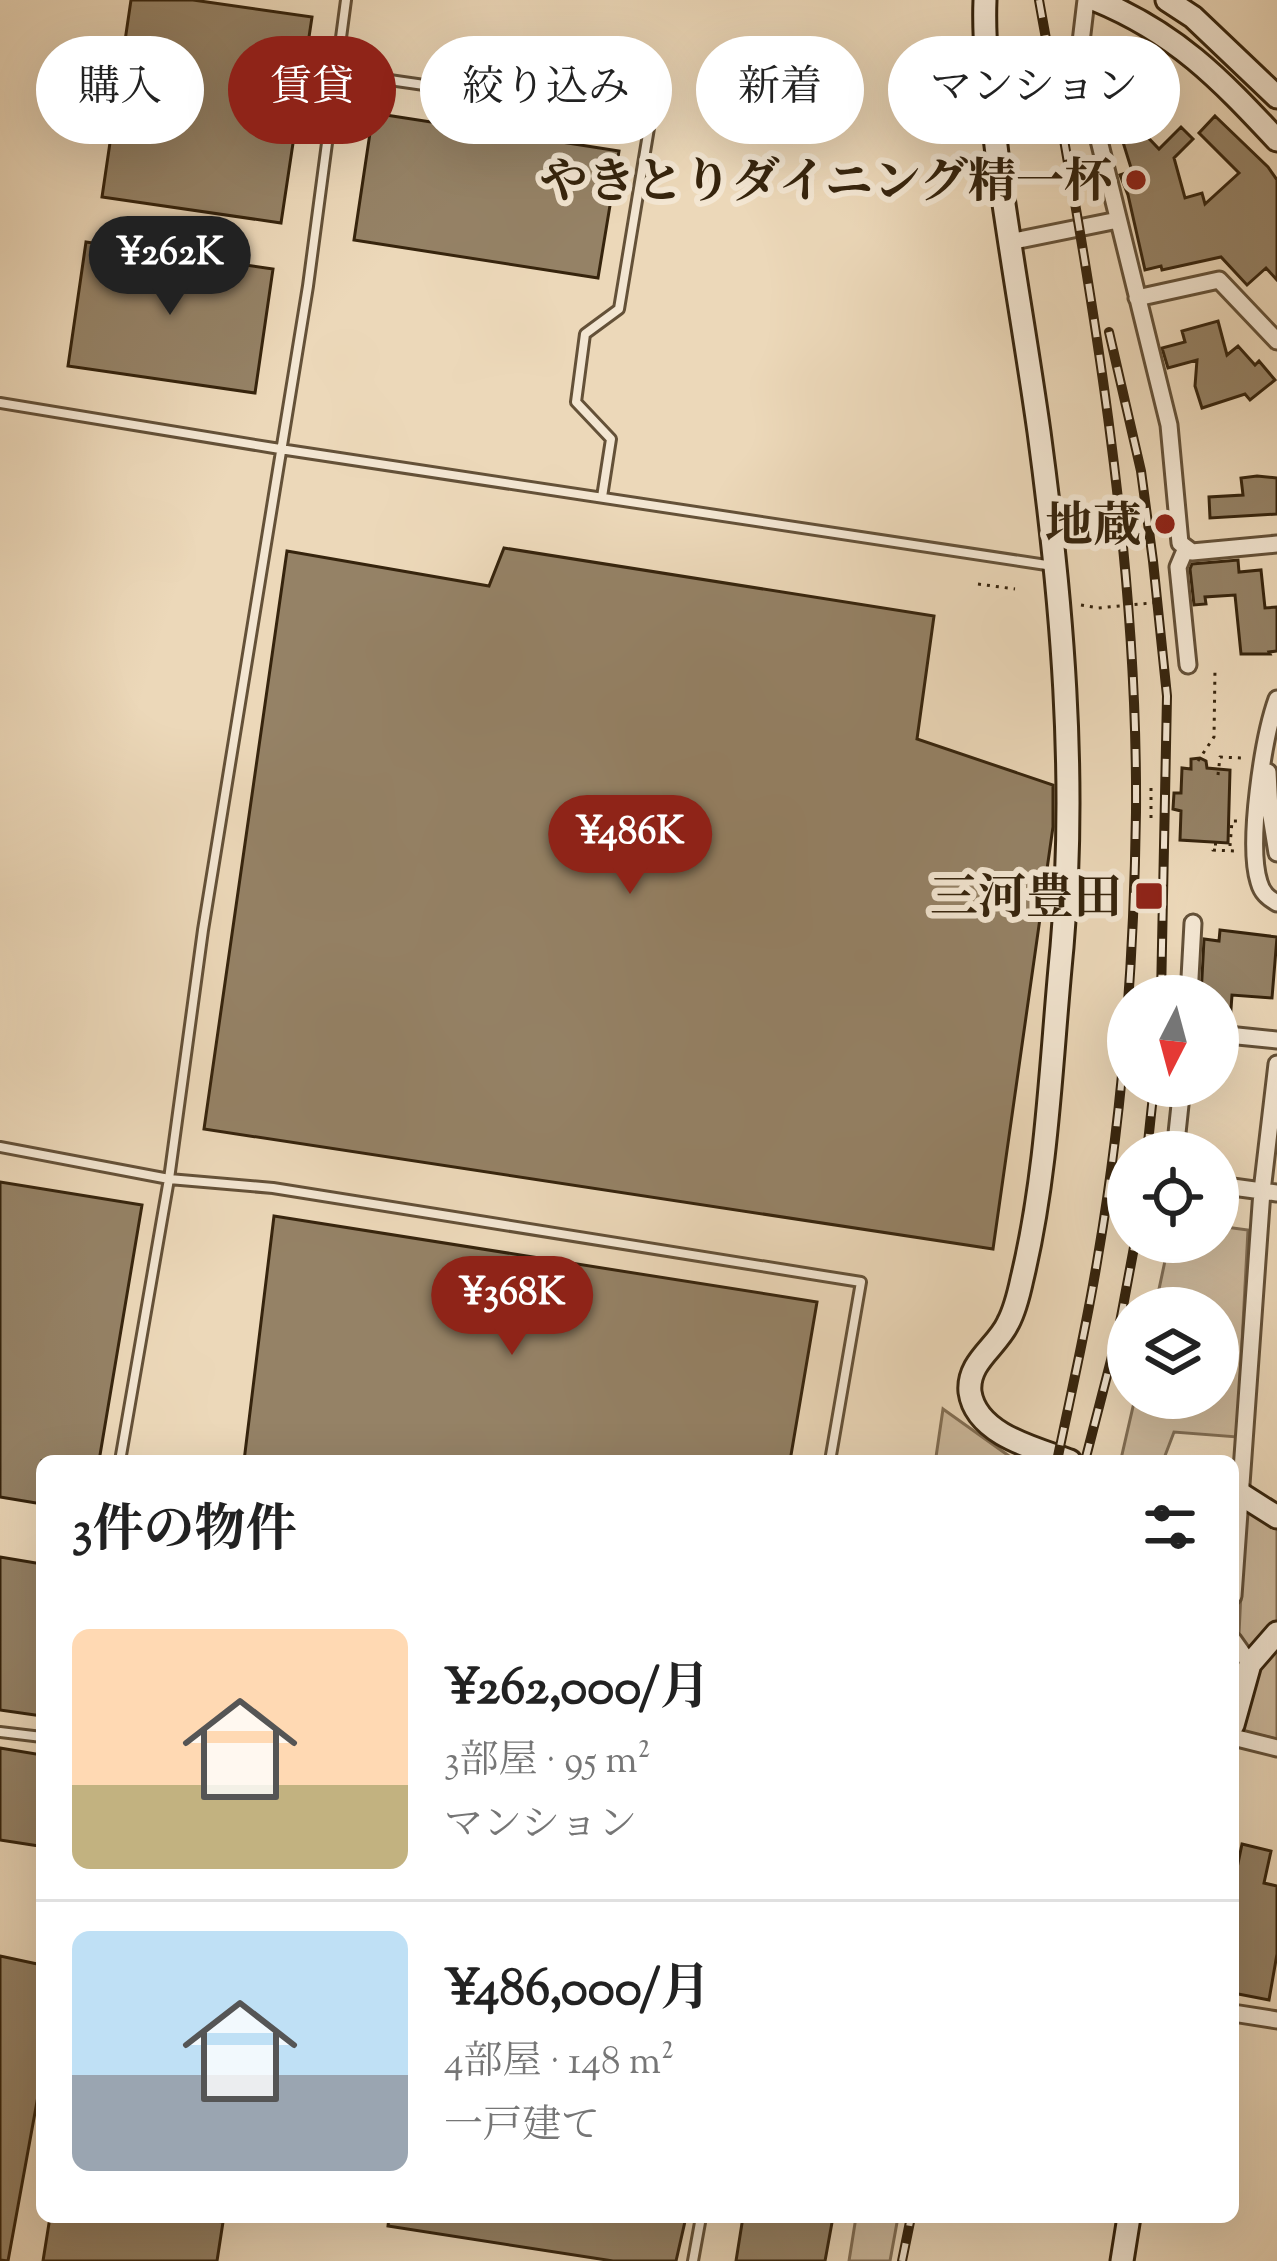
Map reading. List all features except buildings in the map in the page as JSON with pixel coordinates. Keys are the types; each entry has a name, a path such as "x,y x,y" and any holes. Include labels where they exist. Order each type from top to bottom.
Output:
{"street":[{"path":"985,0 993,120 1054,566 1070,769 1070,830 1040,1191 1009,1322 973,1372 970,1392 982,1418 995,1429 1056,1455"},
{"path":"1086,0 1079,59 1169,425 1180,543 1192,552 1277,544"},
{"path":"1096,0 1148,23 1191,54 1277,140"},
{"path":"1167,0 1273,85"},
{"path":"1009,242 1118,220"},
{"path":"1137,298 1220,280 1277,340"},
{"path":"1186,548 1178,567 1188,665"},
{"path":"1277,699 1258,791 1257,874 1265,896 1277,904"},
{"path":"1269,739 1270,810 1277,853"},
{"path":"1191,975 1193,923"},
{"path":"1239,1036 1277,1040"},
{"path":"1239,1466 1269,1192 1277,1064"},
{"path":"1239,1188 1269,1192"},
{"path":"1239,1495 1277,1517"},
{"path":"1239,1703 1250,1664 1277,1633"},
{"path":"1239,1648 1250,1664"},
{"path":"1239,1738 1277,1748"},
{"path":"1239,2015 1277,2020"},
{"path":"1122,2261 1128,2223"}],"lane":[{"path":"340,36 346,0"},
{"path":"396,81 639,116 649,128 619,309 585,334 575,401 611,439 602,496"},
{"path":"121,1455 169,1178 202,930 308,286 325,144"},
{"path":"0,403 1054,566"},
{"path":"0,1147 169,1178 273,1188 861,1282 831,1455"},
{"path":"0,1732 36,1736"},
{"path":"693,2261 700,2223"}],"path":[{"path":"978,584 1015,590"},
{"path":"1077,605 1098,608 1180,600"},
{"path":"1198,761 1214,737 1215,669"},
{"path":"1218,775 1220,757 1244,758"},
{"path":"1150,818 1151,782"},
{"path":"1230,846 1232,820"},
{"path":"1217,844 1213,850 1238,851"}],"shaded area":[{"path":"1239,1229 1248,1230 1239,1399 1239,1287 1159,1287 1165,1263 1239,1263"},
{"path":"943,1409 1008,1455 936,1455"},
{"path":"1130,1419 1238,1419 1237,1437 1174,1432 1165,1455 1122,1455"},
{"path":"1245,1507 1277,1528 1277,1739 1239,1730 1256,1666 1239,1634"},
{"path":"855,2223 897,2223 890,2261 849,2261"}],"railway":[{"path":"1039,0 1091,303 1119,506 1134,710 1136,812 1130,979 1114,1146 1094,1282 1058,1455"},
{"path":"1109,332 1141,471 1167,696 1161,975"},
{"path":"1149,1131 1152,1107"},
{"path":"1087,1455 1131,1263"},
{"path":"902,2261 910,2223"}],"place":[{"name":"やきとりダイニング精一杯","path":"1136,180"},
{"name":"地蔵","path":"1165,524"},
{"name":"三河豊田","path":"1149,896"}]}
